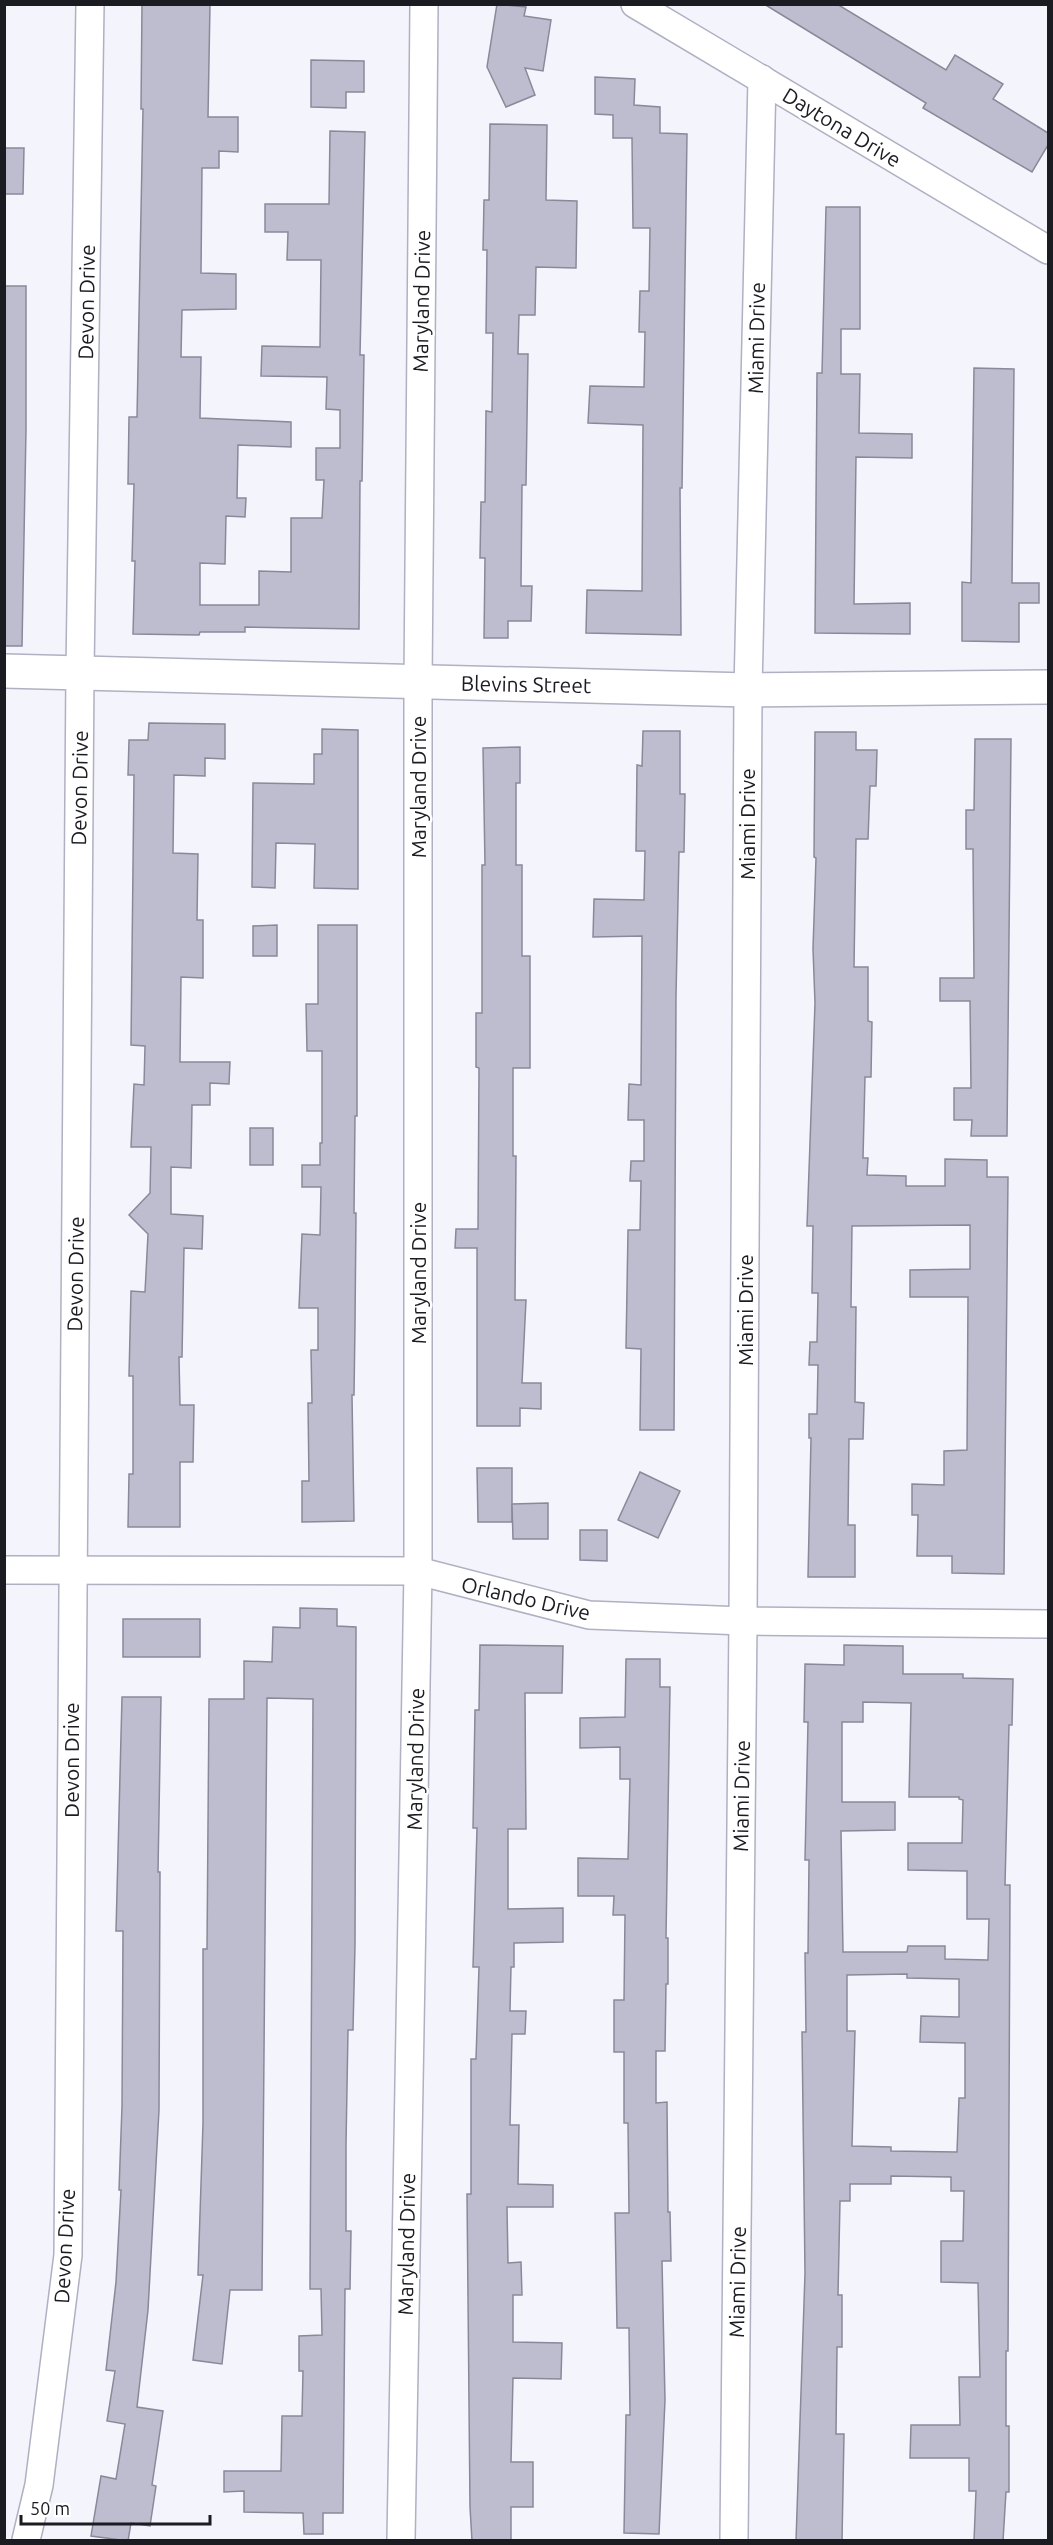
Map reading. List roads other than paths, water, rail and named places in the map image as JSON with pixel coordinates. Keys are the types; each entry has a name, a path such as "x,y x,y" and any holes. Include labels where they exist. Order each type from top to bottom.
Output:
{"street":[{"name":"Devon Drive","path":"26,2541 39,2485 68,2255 80,671 90,4"},
{"name":"Maryland Drive","path":"401,2541 418,1571 418,681 424,4"},
{"name":"Daytona Drive","path":"635,4 1048,250"},
{"name":"Miami Drive","path":"734,2541 743,1621 748,690 762,79"},
{"name":"Blevins Street","path":"4,671 80,671 748,690 1048,687"},
{"name":"Orlando Drive","path":"4,1570 418,1571 589,1615 743,1621 1048,1624"}]}
